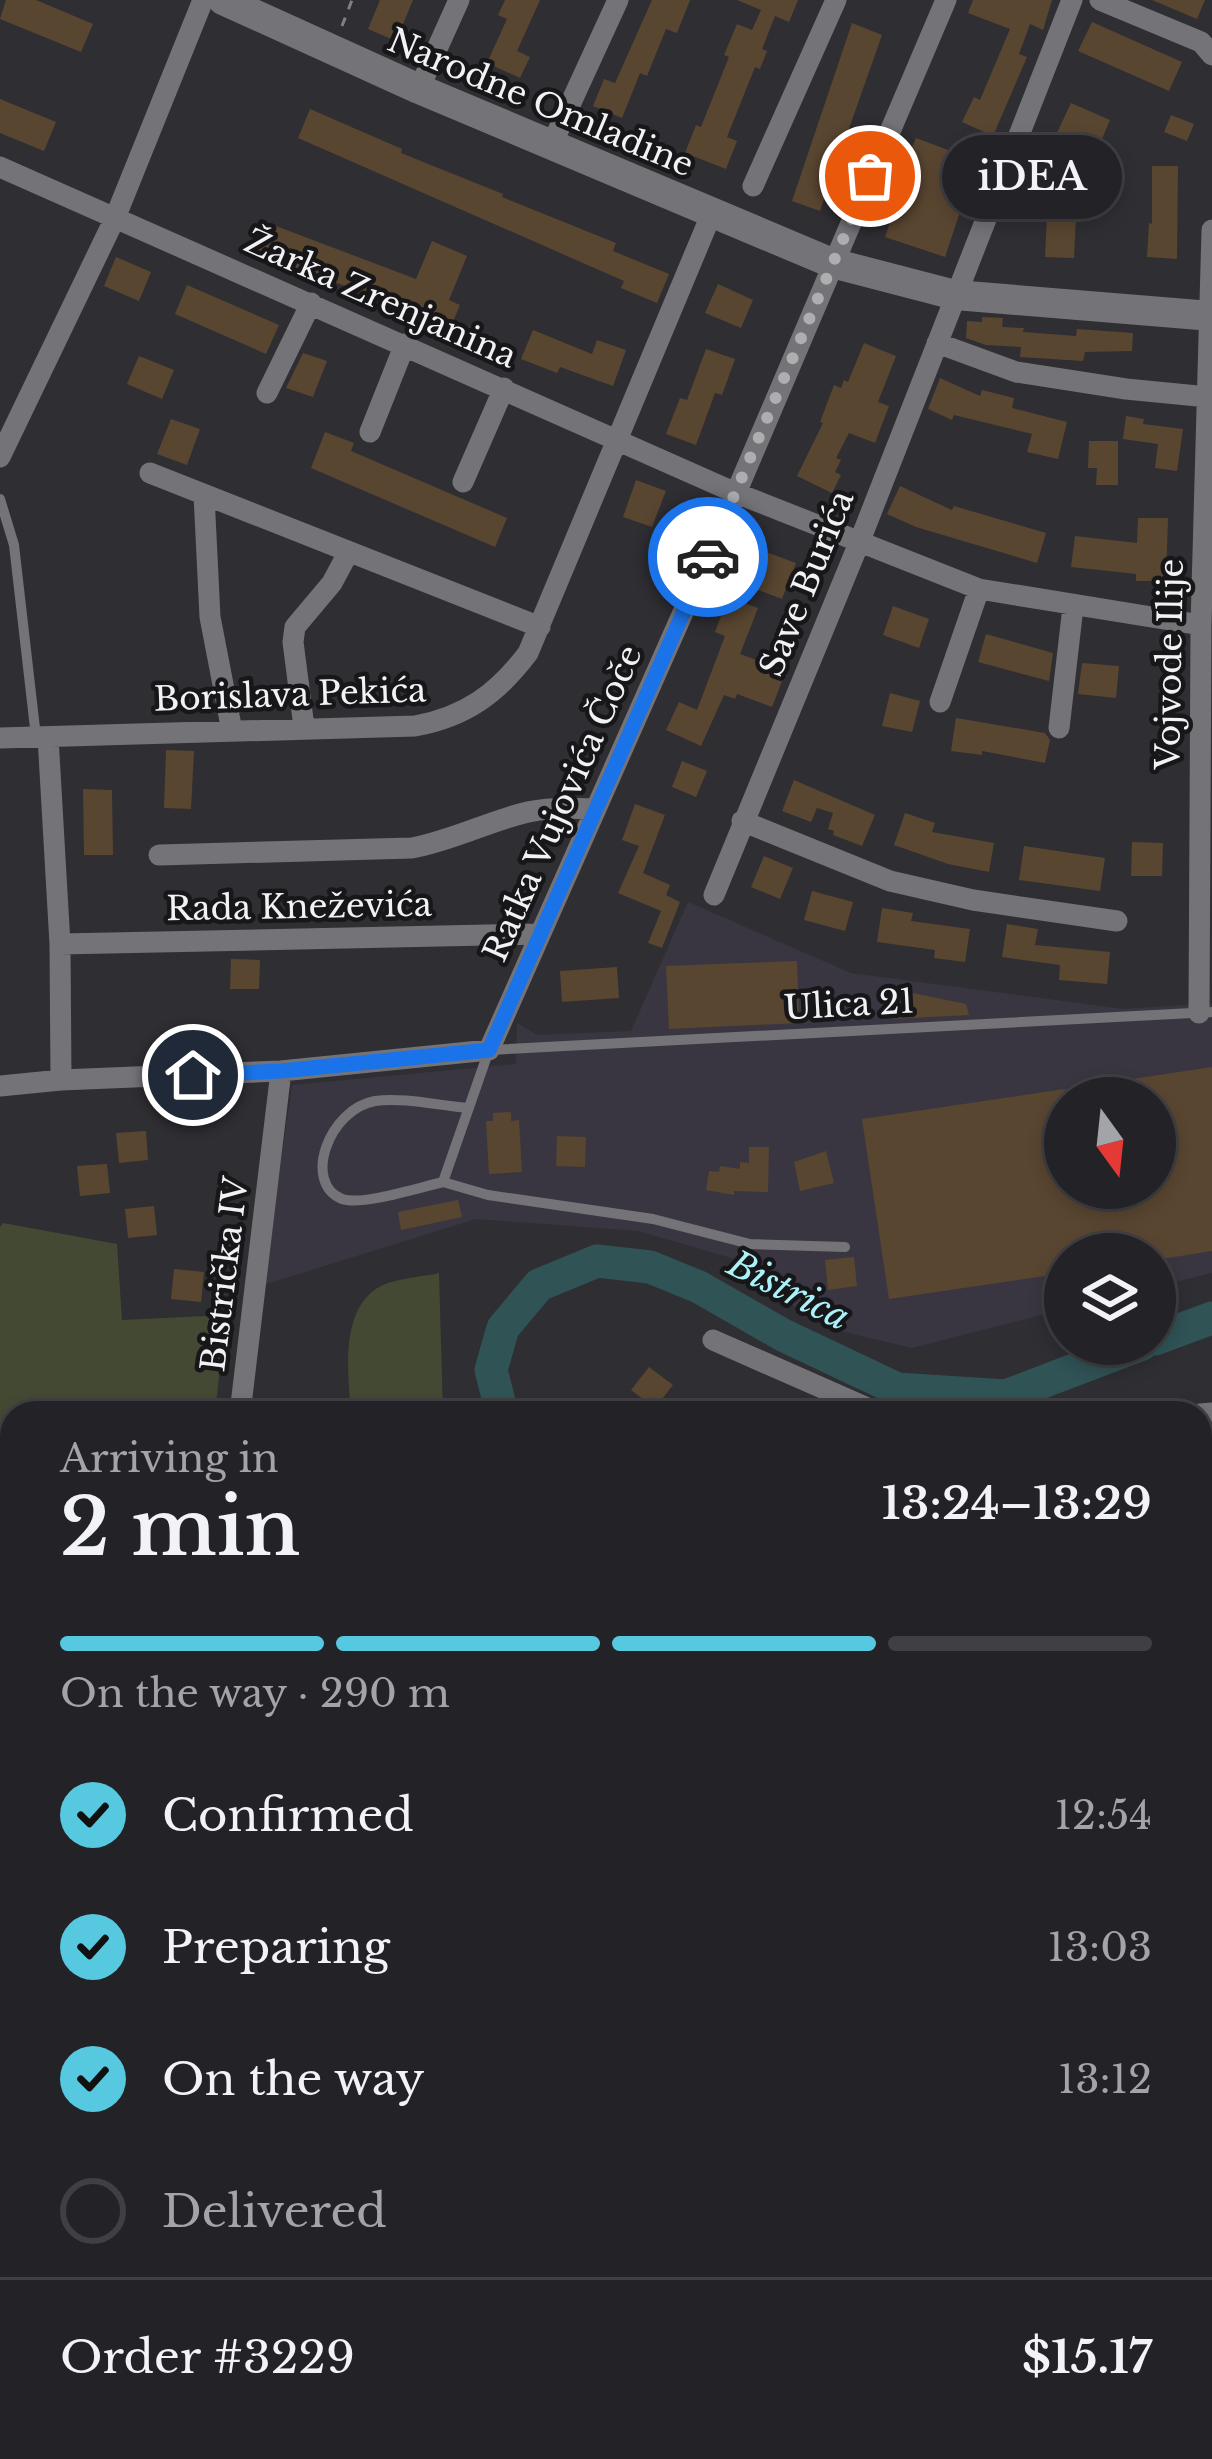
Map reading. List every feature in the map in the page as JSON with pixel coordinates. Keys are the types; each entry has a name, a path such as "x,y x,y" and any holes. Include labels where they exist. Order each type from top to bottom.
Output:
{"street":[{"path":"0,457 116,218 203,0"},
{"name":"Narodne Omladine","path":"224,0 550,146 832,263 955,295 1211,316"},
{"path":"419,89 459,0"},
{"path":"550,146 618,0"},
{"path":"753,186 836,0"},
{"name":"Ratka Vujovića Čoče","path":"489,1050 736,493 946,0"},
{"name":"Save Burića","path":"714,895 860,543 1072,0"},
{"path":"1100,0 1202,42 1212,55"},
{"name":"Žarka Zrenjanina","path":"0,167 736,493 979,590 1201,625"},
{"name":"Borislava Pekića","path":"0,738 415,726 448,720 476,706 508,680 528,653 712,215"},
{"name":"Vojvode Ilije","path":"1206,1012 1201,625 1212,230"},
{"path":"267,393 311,303"},
{"path":"937,343 1016,372 1208,397"},
{"path":"370,432 405,344"},
{"path":"463,482 504,388"},
{"path":"150,473 540,627"},
{"path":"204,495 210,617 232,731"},
{"path":"304,727 295,627 332,584 348,553"},
{"path":"940,702 979,590"},
{"path":"1059,728 1073,607"},
{"path":"42,737 60,944 62,1080"},
{"path":"159,855 412,848 437,844 521,814 554,807 595,809"},
{"path":"742,820 890,881 973,900 1117,921"},
{"name":"Rada Kneževića","path":"60,944 539,934"},
{"path":"0,1086 281,1071 489,1050"},
{"name":"Bistrička IV","path":"241,1401 281,1071"},
{"path":"713,1340 852,1401"}],"lane":[{"path":"0,499 14,545 42,737"},
{"name":"Ulica 21","path":"489,1050 1206,1012"},
{"path":"443,1182 489,1050"},
{"path":"469,1108 376,1101 342,1116 325,1145 328,1186 337,1198 353,1201 443,1182 488,1195 653,1219 750,1244 845,1247"}],"path":[{"path":"333,50 352,0"}],"shaded area":[{"path":"688,902 851,973 1123,1009 1212,1003 1212,1273 1176,1282 1176,1233 1044,1233 1044,1314 912,1348 832,1329 737,1272 735,1259 638,1231 476,1219 263,1285 292,1085 516,1064 517,1023 537,1035 631,1031"}],"green space":[{"path":"3,1223 117,1244 122,1320 226,1315 216,1401 0,1401"},
{"path":"439,1273 443,1401 350,1401 349,1343 358,1310 381,1286"}],"building":[{"path":"6,0 36,0 93,24 81,52 0,19"},
{"path":"380,0 413,0 396,41 368,29"},
{"path":"505,0 540,0 517,51 530,57 520,78 487,63 507,19 498,15"},
{"path":"652,0 690,0 677,33 666,29 647,76 640,73 622,118 593,106 604,79 615,83"},
{"path":"737,0 798,0 789,22 775,16 760,69 755,67 727,137 737,141 726,169 685,153 696,125 701,127 737,24 752,30 761,10"},
{"path":"973,0 1052,0 1043,30 1030,24 1019,54 1027,57 993,136 962,122 974,97 980,100 1010,29 968,13"},
{"path":"1152,0 1205,0 1197,19"},
{"path":"1092,22 1182,62 1169,91 1078,51"},
{"path":"852,23 882,35 820,211 792,201"},
{"path":"0,99 56,122 44,151 0,133"},
{"path":"1071,103 1110,120 1096,153 1056,135"},
{"path":"310,109 402,149 401,153 616,243 613,251 669,274 657,303 621,288 624,281 298,138"},
{"path":"1171,115 1194,124 1187,141 1164,132"},
{"path":"916,138 983,163 966,194 945,257 885,237 906,175 901,173"},
{"path":"1152,166 1178,166 1177,259 1147,257"},
{"path":"1048,195 1077,196 1074,258 1045,257"},
{"path":"268,223 416,279 432,241 467,256 449,300 460,305 448,333 413,319 415,313 256,252"},
{"path":"116,257 151,272 139,301 104,286"},
{"path":"718,284 753,300 741,328 705,313"},
{"path":"187,285 279,325 266,354 175,314"},
{"path":"982,317 1003,318 1002,327 1024,328 1023,332 1133,333 1132,351 1085,352 1083,361 1020,357 1021,347 986,345 966,338 967,321 982,322"},
{"path":"533,330 592,354 597,340 626,350 613,386 521,359"},
{"path":"864,343 896,356 878,402 889,406 875,443 849,433 836,458 841,460 835,472 841,475 832,493 797,476 823,423 834,385 841,388 844,380 848,382"},
{"path":"706,349 735,359 722,395 715,393 696,445 666,434 680,398 687,400"},
{"path":"303,353 327,361 313,397 286,388"},
{"path":"139,356 174,370 162,399 127,384"},
{"path":"940,378 980,396 982,390 1014,398 1012,408 1067,422 1058,459 1027,452 1032,434 954,415 952,420 928,409"},
{"path":"1126,416 1144,419 1143,424 1183,429 1177,471 1155,468 1158,444 1123,439"},
{"path":"171,419 200,429 187,465 157,454"},
{"path":"325,432 354,443 351,451 507,518 495,547 311,468"},
{"path":"1089,441 1118,441 1118,485 1096,485 1097,468 1088,468"},
{"path":"636,480 666,491 652,527 623,517"},
{"path":"900,486 952,510 954,506 1046,533 1037,563 887,514"},
{"path":"1138,518 1168,518 1166,581 1136,581 1136,574 1071,567 1075,536 1137,543"},
{"path":"766,552 796,563 782,599 753,588"},
{"path":"728,597 758,608 740,654 786,671 772,707 737,694 735,699 724,695 701,746 666,730 679,702 697,710 725,636 715,632"},
{"path":"893,606 929,619 919,648 883,635"},
{"path":"986,634 1053,653 1049,681 978,662"},
{"path":"1082,663 1119,666 1116,698 1078,694"},
{"path":"890,693 920,701 912,732 882,726"},
{"path":"956,718 1045,733 1050,740 1045,763 982,751 982,755 951,751"},
{"path":"166,750 194,751 191,809 164,808"},
{"path":"682,761 707,771 696,797 672,787"},
{"path":"794,780 875,815 862,846 833,835 828,829 833,813 817,808 811,822 782,811"},
{"path":"83,789 112,790 113,855 84,855"},
{"path":"635,804 665,815 643,873 670,885 666,895 680,902 662,948 648,943 661,911 618,893 639,846 622,840"},
{"path":"905,813 935,823 932,832 994,843 989,872 894,845"},
{"path":"1132,842 1163,843 1162,876 1131,876"},
{"path":"1024,846 1105,858 1100,891 1019,880"},
{"path":"764,856 793,868 780,899 751,887"},
{"path":"812,891 853,902 845,931 804,920"},
{"path":"882,908 913,913 911,921 970,929 965,962 934,958 935,950 877,942"},
{"path":"1007,924 1038,929 1035,945 1110,952 1107,984 1059,980 1060,965 1002,957"},
{"path":"231,959 260,960 259,989 230,989"},
{"path":"797,961 799,1023 669,1029 666,966"},
{"path":"617,967 619,998 562,1002 560,971"},
{"path":"893,989 966,1004 969,1015 892,1019"},
{"path":"1212,1067 1212,1251 1176,1257 1176,1233 1044,1233 1044,1276 889,1299 862,1119 1044,1092 1044,1209 1176,1209 1176,1077 1146,1077"},
{"path":"511,1112 511,1121 519,1120 522,1172 489,1174 486,1121 493,1121 493,1113"},
{"path":"146,1131 148,1160 119,1163 116,1133"},
{"path":"557,1136 586,1137 585,1167 556,1166"},
{"path":"749,1147 769,1147 768,1192 734,1191 734,1195 706,1190 709,1171 719,1172 720,1166 740,1169 740,1162 749,1163"},
{"path":"826,1151 834,1183 800,1191 794,1162"},
{"path":"107,1164 110,1193 80,1196 77,1166"},
{"path":"458,1200 462,1217 401,1230 398,1212"},
{"path":"154,1206 157,1235 128,1238 125,1209"},
{"path":"854,1257 857,1286 828,1290 825,1260"},
{"path":"174,1269 204,1272 201,1302 171,1299"},
{"path":"649,1367 673,1385 660,1401 646,1401 631,1390"}],"waterway":[{"name":"Bistrica","path":"499,1401 491,1370 503,1328 539,1285 597,1261 650,1267 699,1287 783,1335 897,1389 1006,1396 1087,1365"},
{"name":"Bistrica","path":"1176,1331 1212,1318"}],"way so far":[{"path":"708,557 870,176"}],"place":[{"name":"iDEA","path":"870,176"}],"route":[{"path":"193,1075 489,1050 708,557"}]}
